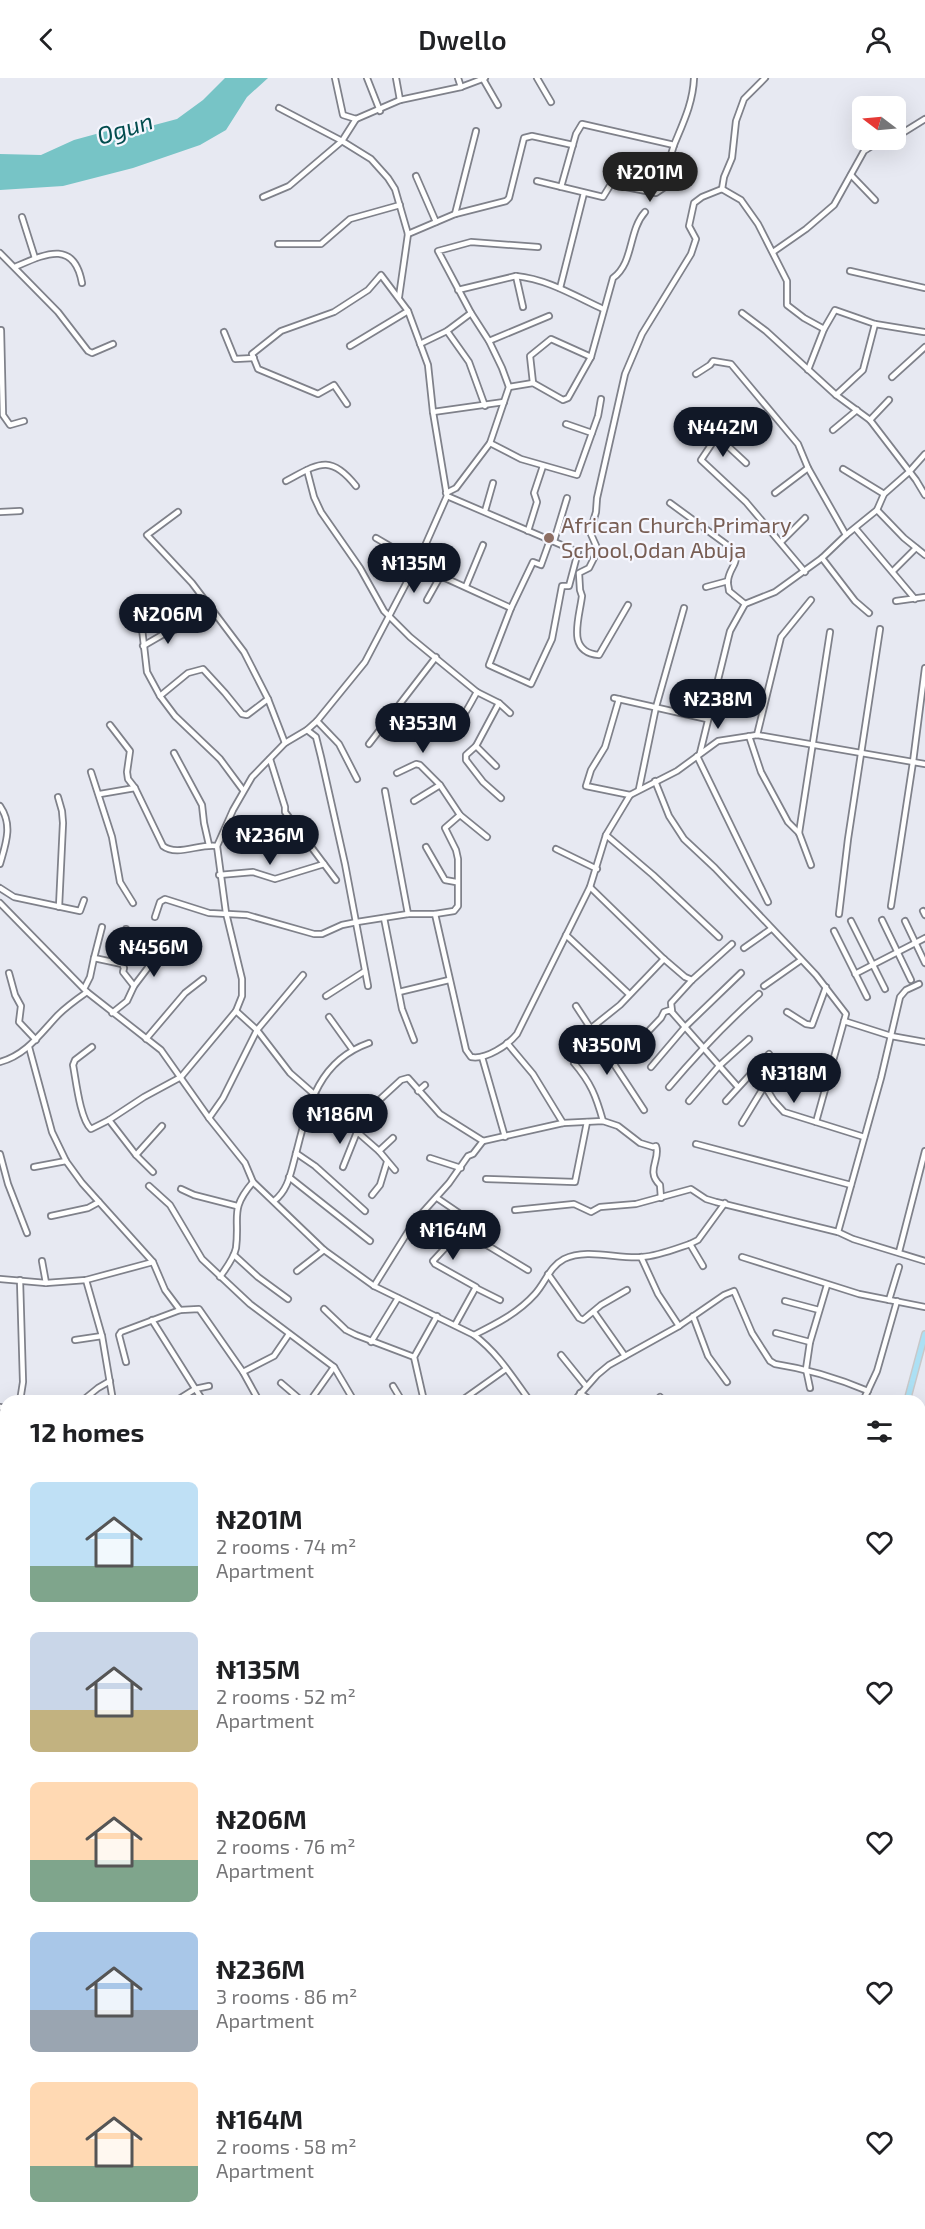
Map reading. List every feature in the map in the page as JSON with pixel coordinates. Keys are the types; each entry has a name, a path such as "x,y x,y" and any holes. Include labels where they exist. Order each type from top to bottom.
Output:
{"main road":[{"path":"909,1395 925,1334"}],"street":[{"path":"335,78 343,115 356,119 380,111 400,100 461,87 484,79 498,105"},
{"path":"367,78 380,111"},
{"path":"396,78 400,100"},
{"path":"458,78 461,87"},
{"path":"537,78 551,102"},
{"path":"537,181 603,197 611,184 656,193 665,187 675,145 684,126 694,90 694,78"},
{"path":"722,189 732,158 736,121 744,99 765,78"},
{"path":"279,108 371,159 395,189 408,234 399,297"},
{"path":"263,197 289,186 342,141 356,119"},
{"path":"906,131 925,119"},
{"path":"561,187 573,145 582,124 675,145"},
{"path":"455,214 476,131"},
{"path":"408,234 455,214 506,201 509,198 524,138 532,136 573,145"},
{"path":"772,252 806,229 834,205 866,150"},
{"path":"850,175 875,200"},
{"path":"416,176 436,222"},
{"path":"722,189 741,200 758,224 787,281 787,305 824,329"},
{"path":"628,605 599,656 587,654 579,647 577,636 582,596 579,573 589,568 598,550 590,532 625,374 642,334 691,254 696,239 689,226 694,202 722,189"},
{"path":"560,288 584,193"},
{"path":"278,244 321,244 350,219 400,205"},
{"path":"509,387 534,383 563,400 568,398 591,357 613,278 621,272 637,221 645,212"},
{"path":"22,217 35,258"},
{"path":"447,494 456,488 490,443 509,387 489,341 471,314 438,251 471,242 538,246"},
{"path":"0,253 58,312 88,351 92,353 113,344"},
{"path":"15,267 35,258 63,253 73,258 80,272 82,283"},
{"path":"850,271 925,288"},
{"path":"92,1047 72,1065 87,1126 91,1129 181,1077 236,1011 242,996 242,979 226,913 219,875 217,846 243,790 285,743 307,730 316,721 365,662 438,520 447,494 433,412 428,365 408,311 381,275 368,290 334,312 281,331 252,354 258,369 318,394 334,385 347,404"},
{"path":"516,276 523,308"},
{"path":"458,290 516,276 525,277 560,288 603,309"},
{"path":"808,370 834,310 875,324 925,332"},
{"path":"350,346 408,311"},
{"path":"742,313 766,331 836,395 870,420 925,495"},
{"path":"420,345 447,331 471,314"},
{"path":"489,341 549,316"},
{"path":"836,395 863,370 875,324"},
{"path":"1,330 1,416 9,424 24,421"},
{"path":"447,331 468,362 484,406"},
{"path":"224,332 235,359 254,358"},
{"path":"534,383 530,356 551,339 591,357"},
{"path":"892,377 925,347"},
{"path":"696,374 713,361 731,364 798,444 808,468 846,534"},
{"path":"490,443 521,459 577,475 598,416 601,399"},
{"path":"870,420 888,400"},
{"path":"433,412 504,402"},
{"path":"833,429 857,410"},
{"path":"566,424 592,433"},
{"path":"746,463 717,436 701,460 746,502 805,572"},
{"path":"768,902 698,755 730,631 745,604 775,592 822,558 846,534 856,529 877,510 884,494 925,454"},
{"path":"286,481 318,465 333,465 345,472 356,486"},
{"path":"528,531 537,502 534,493 543,466"},
{"path":"775,493 808,468"},
{"path":"843,469 884,494"},
{"path":"308,470 314,497 321,512 360,568 390,617 410,637 477,692 499,703 510,713"},
{"path":"485,511 493,483"},
{"path":"447,494 528,531 552,541 578,552 569,586 562,586 552,639 531,684 489,665 532,562 541,565 552,541 567,498"},
{"path":"670,503 735,553 736,560 728,581 729,591 745,604"},
{"path":"877,510 925,555"},
{"path":"0,512 20,511"},
{"path":"178,512 147,534 192,583 244,652 268,699 285,743"},
{"path":"781,542 805,518"},
{"path":"856,529 915,599"},
{"path":"376,538 417,561 421,567 511,608"},
{"path":"466,586 483,545"},
{"path":"893,571 916,548"},
{"path":"822,558 855,601 869,613"},
{"path":"428,600 441,576"},
{"path":"706,587 728,581"},
{"path":"896,601 925,597"},
{"path":"202,598 141,620 147,672 160,696 175,716 220,759 243,790"},
{"path":"757,735 781,637 811,600"},
{"path":"639,789 656,707 684,608"},
{"path":"143,646 184,626"},
{"path":"839,914 880,629"},
{"path":"799,833 830,632"},
{"path":"369,744 436,657"},
{"path":"891,906 925,668"},
{"path":"160,696 188,673 202,669 242,714 247,715 268,699"},
{"path":"432,724 443,732 450,730 464,715 477,692"},
{"path":"630,795 586,786 591,770 605,747 616,698 707,719"},
{"path":"499,703 476,746 466,755 466,760 483,782 501,798"},
{"path":"316,721 339,744 357,779"},
{"path":"111,725 130,751 127,776 166,849 172,851 209,845 217,846"},
{"path":"307,730 315,737 321,757 357,922 368,986"},
{"path":"435,914 448,980 466,1050 471,1057 482,1057 513,1039 521,1027 590,887 606,836 630,795 639,789 677,771 718,741 757,735 925,764"},
{"path":"749,736 761,772 788,822 799,833 811,865"},
{"path":"476,746 496,766"},
{"path":"174,753 202,805 209,845"},
{"path":"270,759 285,813 336,880"},
{"path":"397,773 418,764 440,785 460,815 487,837"},
{"path":"91,772 116,854 120,882 133,903"},
{"path":"655,781 669,816 684,839 715,868 826,987 844,1012 846,1017 816,1122"},
{"path":"414,801 440,785"},
{"path":"99,794 135,789"},
{"path":"385,791 408,914"},
{"path":"58,797 63,823 59,907"},
{"path":"0,806 6,814 9,826 0,864"},
{"path":"155,917 163,899 209,913 247,915 314,934 322,934 357,922 408,914 454,911 457,908 458,864 456,850 445,828 460,815"},
{"path":"606,836 653,875 719,937"},
{"path":"426,847 445,880 456,882"},
{"path":"556,849 597,869"},
{"path":"219,875 254,872 275,879 324,864"},
{"path":"590,887 664,959 685,977 692,980"},
{"path":"0,888 14,897 80,911 84,900"},
{"path":"0,903 86,990 161,1050 208,1118 245,1163 253,1182 324,1250 374,1286 474,1335 489,1346 526,1395"},
{"path":"384,918 402,1009 414,1040"},
{"path":"882,920 911,980"},
{"path":"851,921 885,990"},
{"path":"905,921 925,963"},
{"path":"0,1062 9,1060 29,1047 59,1014 86,990 102,927"},
{"path":"112,960 115,943 125,936 126,929"},
{"path":"744,948 771,929"},
{"path":"834,930 867,997"},
{"path":"566,936 629,994"},
{"path":"855,974 925,938"},
{"path":"675,1016 671,1003 692,980 732,945"},
{"path":"94,957 122,964 123,972 134,986"},
{"path":"112,1013 127,1001 134,986 156,957"},
{"path":"590,1029 609,1015 664,959"},
{"path":"764,986 801,960"},
{"path":"326,996 365,971"},
{"path":"9,973 15,995 21,1006 19,1022 36,1040"},
{"path":"651,1066 685,1027 741,974"},
{"path":"208,1118 223,1098 257,1030 303,975"},
{"path":"146,1039 185,993 203,979"},
{"path":"399,992 448,980"},
{"path":"838,1232 902,993 920,984"},
{"path":"787,1012 806,1024 812,1025 826,987"},
{"path":"669,1087 728,1021 759,994"},
{"path":"576,1006 644,1110"},
{"path":"641,1039 664,1012 670,1010 738,1087"},
{"path":"236,1011 257,1030 290,1073 379,1152 395,1170"},
{"path":"329,1017 352,1049"},
{"path":"844,1022 891,1036 925,1042"},
{"path":"689,1101 719,1066 749,1039"},
{"path":"274,1201 284,1192 290,1177 314,1092 326,1075 352,1049 369,1043"},
{"path":"507,1043 533,1074 563,1124"},
{"path":"29,1047 52,1132 66,1161 82,1183 153,1262 165,1290 180,1310"},
{"path":"726,1101 769,1054"},
{"path":"482,1057 505,1137"},
{"path":"574,1063 589,1081 603,1121"},
{"path":"755,1070 774,1101 784,1112 864,1137"},
{"path":"350,1127 403,1078 408,1078 440,1114 483,1140 563,1124 603,1121 618,1126 640,1143 656,1146 657,1155 652,1168 656,1181 660,1185 661,1198"},
{"path":"768,1091 785,1080"},
{"path":"418,1090 425,1084"},
{"path":"742,1123 765,1084"},
{"path":"109,1120 135,1155 153,1172"},
{"path":"486,1179 575,1182 587,1122"},
{"path":"135,1155 162,1126"},
{"path":"343,1167 357,1132"},
{"path":"379,1152 393,1138"},
{"path":"374,1286 414,1222 483,1140"},
{"path":"696,1144 851,1185"},
{"path":"899,1252 925,1151"},
{"path":"296,1153 315,1166 365,1211"},
{"path":"0,1154 8,1184 27,1233"},
{"path":"430,1158 460,1168"},
{"path":"34,1167 66,1161"},
{"path":"372,1195 380,1185 387,1162"},
{"path":"290,1177 370,1240"},
{"path":"220,1277 234,1255 237,1206 253,1182"},
{"path":"150,1186 170,1205 197,1252 220,1277 250,1304 334,1367 350,1395"},
{"path":"182,1189 194,1195 237,1206"},
{"path":"515,1210 574,1204 591,1212 600,1207 636,1204 691,1189 706,1199 838,1232 853,1239 925,1261"},
{"path":"436,1198 459,1213"},
{"path":"51,1216 88,1208 99,1202"},
{"path":"474,1335 495,1325 517,1310 535,1294 548,1274 563,1260 577,1254 641,1257 690,1244 698,1240 725,1203"},
{"path":"414,1222 440,1234"},
{"path":"500,1300 433,1261 459,1233 467,1233 528,1270"},
{"path":"690,1244 703,1266"},
{"path":"297,1271 324,1250"},
{"path":"234,1255 258,1278 288,1299"},
{"path":"641,1257 658,1294 679,1326"},
{"path":"742,1257 827,1285 925,1307"},
{"path":"42,1261 46,1283"},
{"path":"0,1278 46,1283 86,1280 153,1262"},
{"path":"889,1300 898,1267"},
{"path":"548,1274 579,1318 585,1319 627,1290"},
{"path":"20,1280 23,1382 21,1395"},
{"path":"86,1280 102,1336 112,1395"},
{"path":"810,1388 806,1369 810,1342 827,1285"},
{"path":"455,1325 476,1288"},
{"path":"583,1395 580,1393 586,1386 609,1365 679,1326 724,1295 735,1291 752,1333 770,1361 775,1364 806,1369 868,1391"},
{"path":"371,1342 398,1298"},
{"path":"785,1301 819,1310"},
{"path":"866,1395 882,1354 897,1301"},
{"path":"126,1362 119,1335 121,1332 180,1310 199,1309 203,1311 256,1395"},
{"path":"324,1309 346,1330 371,1342 414,1357"},
{"path":"594,1312 625,1356"},
{"path":"423,1395 414,1357 437,1316"},
{"path":"693,1316 708,1356 728,1382"},
{"path":"152,1320 199,1395"},
{"path":"776,1333 810,1342"},
{"path":"243,1372 274,1356 289,1334"},
{"path":"75,1340 102,1336"},
{"path":"561,1355 586,1386"},
{"path":"314,1395 334,1367"},
{"path":"470,1395 506,1369"},
{"path":"89,1395 110,1381"},
{"path":"281,1383 295,1395"},
{"path":"186,1395 195,1389 209,1386"},
{"path":"393,1386 398,1395"}],"water":[{"path":"225,78 268,78 247,97 226,130 200,145 133,168 63,186 0,190 0,154 41,155 74,140 107,131 147,127 177,119 203,100"}],"place":[{"name":"African Church Primary School,Odan Abuja","path":"549,538"}],"water label":[{"name":"Ogun","path":"125,129"}]}
